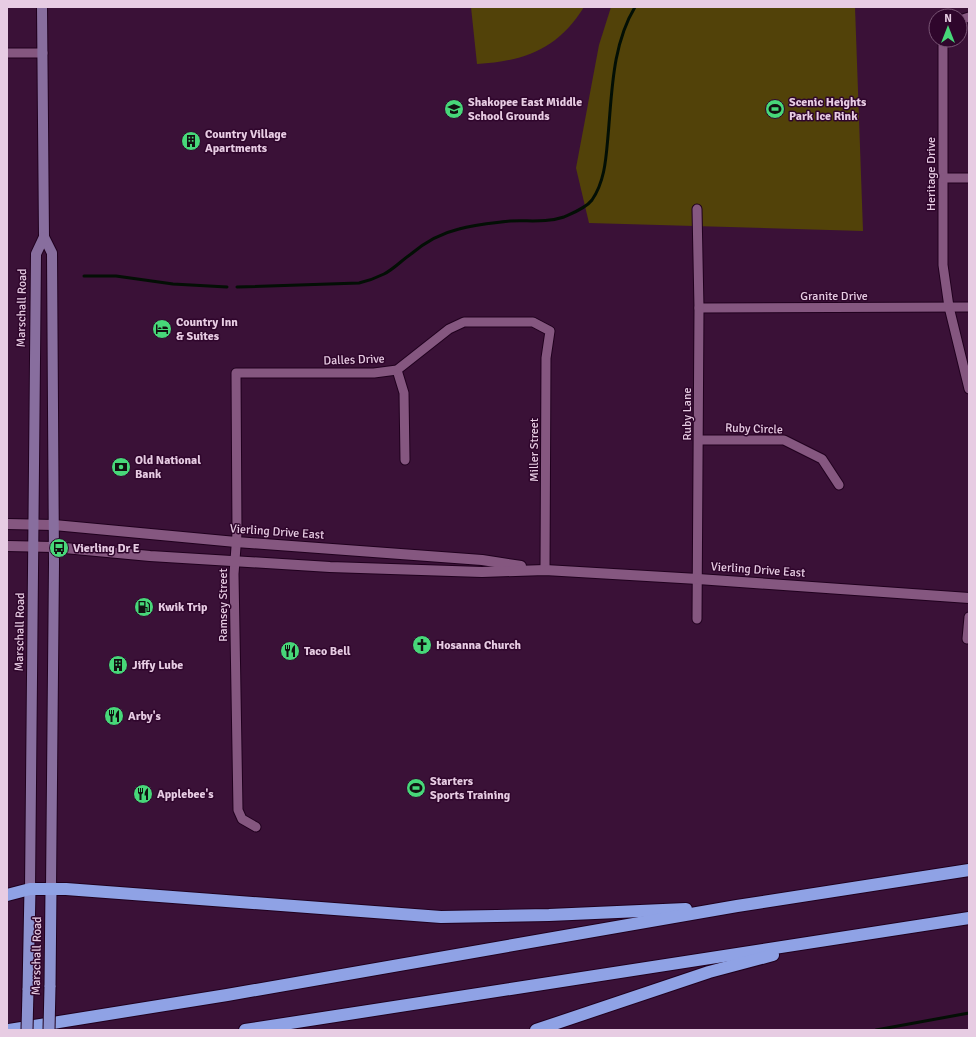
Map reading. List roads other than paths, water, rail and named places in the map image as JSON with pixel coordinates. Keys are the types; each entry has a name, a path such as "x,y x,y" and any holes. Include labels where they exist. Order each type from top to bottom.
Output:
{"highway":[{"path":"9,1030 235,993 737,906 969,870"},
{"path":"7,894 30,889 51,889 441,917 549,915 737,906"},
{"name":"Marschall Road","path":"27,1030 30,889"},
{"name":"Marschall Road","path":"49,1030 51,889"},
{"path":"245,1030 969,918"},
{"path":"536,1030 709,972 803,948 957,920"}],"main road":[{"name":"Marschall Road","path":"30,889 36,254 44,237 42,7"},
{"name":"Marschall Road","path":"44,237 52,253 54,546 51,889"}],"street":[{"name":"Heritage Drive","path":"943,48 943,265 949,307 969,389"},
{"path":"7,53 43,53"},
{"path":"943,178 969,178"},
{"name":"Ruby Lane","path":"697,209 699,308 697,619"},
{"name":"Granite Drive","path":"699,308 969,307"},
{"name":"Dalles Drive","path":"236,373 374,373 397,370 449,329 464,322 533,322 550,331"},
{"name":"Miller Street","path":"545,570 546,358 550,331"},
{"path":"397,370 404,393 404,460"},
{"name":"Ramsey Street","path":"236,373 237,532 235,561 238,810 242,819 256,827"},
{"name":"Ruby Circle","path":"699,440 784,440 822,459 839,485"},
{"name":"Vierling Drive East","path":"7,524 54,525 236,542 482,560 545,570"},
{"name":"Vierling Drive East","path":"7,546 54,546 150,556 330,567 482,572 545,570 969,598"},
{"path":"967,639 969,618"}],"waterway":[{"path":"237,287 359,283 384,274 427,242 453,231 491,223 510,221 544,221 557,219 579,210 592,200 600,185 605,161 612,86 617,53 627,22 635,7"},
{"path":"84,276 116,276 173,284 227,287"},
{"path":"876,1030 969,1013"}],"place":[{"name":"Shakopee East Middle School Grounds","path":"454,109"},
{"name":"Scenic Heights Park Ice Rink","path":"775,109"},
{"name":"Country Village Apartments","path":"191,141"},
{"name":"Country Inn & Suites","path":"162,329"},
{"name":"Old National Bank","path":"121,467"},
{"name":"Vierling Dr E","path":"59,548"},
{"name":"Kwik Trip","path":"144,607"},
{"name":"Hosanna Church","path":"422,645"},
{"name":"Taco Bell","path":"290,651"},
{"name":"Jiffy Lube","path":"118,665"},
{"name":"Arby's","path":"114,716"},
{"name":"Starters Sports Training","path":"416,788"},
{"name":"Applebee's","path":"143,794"}]}
